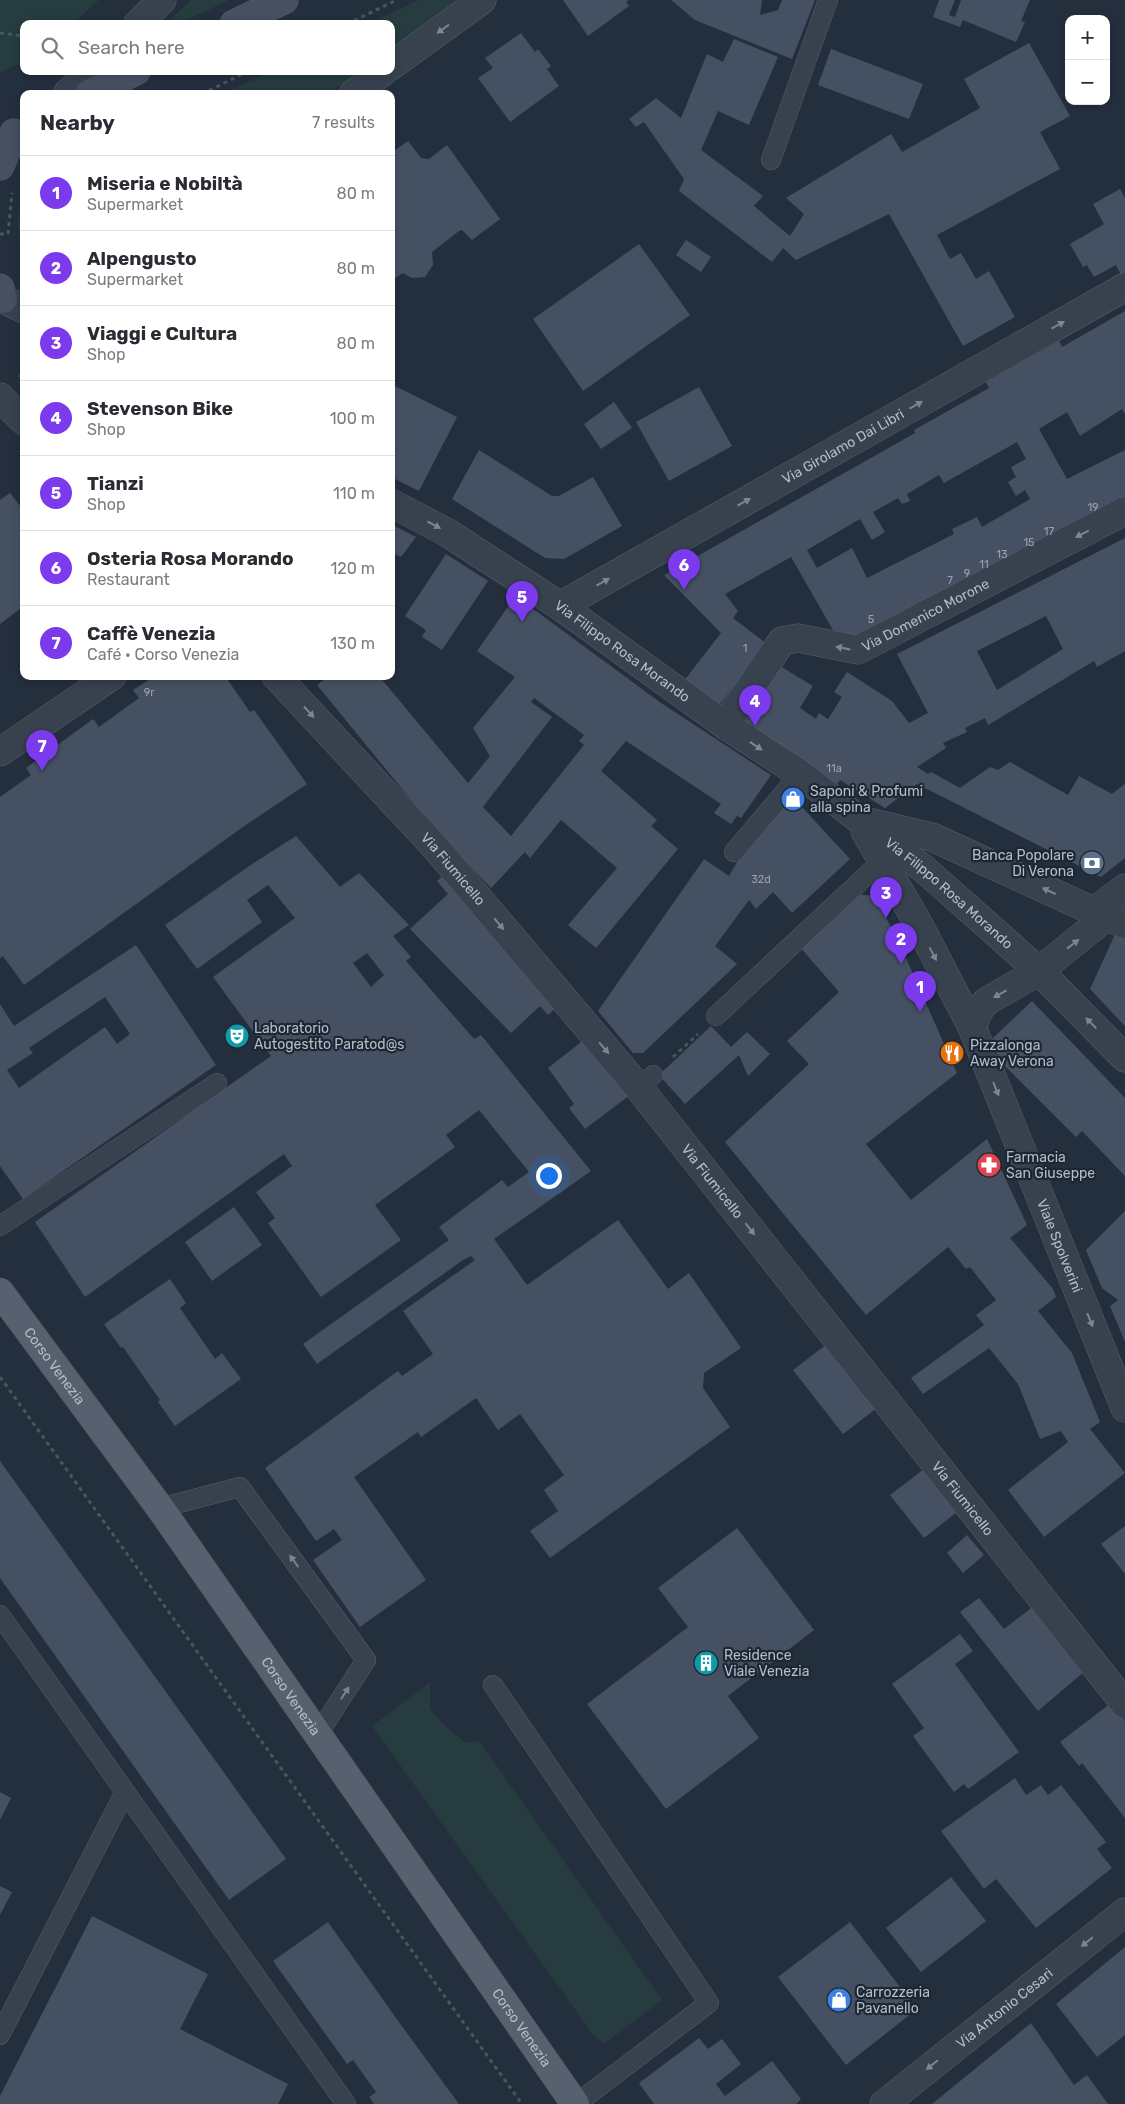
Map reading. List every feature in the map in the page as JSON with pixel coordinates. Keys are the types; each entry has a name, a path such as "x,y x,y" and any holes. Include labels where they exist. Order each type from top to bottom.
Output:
{"main road":[{"path":"242,20 284,0"},
{"path":"97,90 128,75"},
{"path":"7,175 9,134"},
{"name":"Corso Venezia","path":"0,1292 160,1508 576,2104"}],"street":[{"path":"142,20 162,0"},
{"path":"395,63 482,0"},
{"path":"71,90 87,75"},
{"path":"358,90 379,75"},
{"name":"Via Girolamo Dai Libri","path":"560,606 1125,287"},
{"path":"0,397 20,417"},
{"name":"Via Filippo Rosa Morando","path":"395,505 448,533 560,606 725,725 800,774 924,869 1039,971 1125,1058"},
{"name":"Via Domenico Morone","path":"725,725 782,640 798,638 858,650 1125,512"},
{"path":"0,752 106,680"},
{"name":"Via Fiumicello","path":"280,680 435,847 646,1082 1125,1704"},
{"name":"Via Filippo Rosa Morando","path":"859,820 972,1027"},
{"name":"Via Filippo Rosa Morando","path":"859,820 932,837 1108,918"},
{"path":"972,1027 978,1010 987,1001 1039,971 1108,918 1125,888"},
{"name":"Viale Spolverini","path":"972,1027 1125,1408"},
{"name":"Via Antonio Cesari","path":"884,2104 1125,1912"}],"lane":[{"path":"770,160 828,0"},
{"path":"734,852 800,774"},
{"path":"716,1016 882,861"},
{"path":"0,1226 217,1083"},
{"path":"160,1508 240,1487 366,1660 318,1734"},
{"path":"0,1615 342,2102"},
{"path":"493,1685 709,2003 576,2104"},
{"path":"0,2034 125,1792"}],"path":[{"path":"355,20 397,0"},
{"path":"0,33 20,36"},
{"path":"210,90 240,75"},
{"path":"0,234 8,234 7,175"},
{"path":"646,1082 716,1016"},
{"path":"0,1377 522,2104"}],"green space":[{"path":"0,0 99,0 76,20 20,20 20,63 0,73"},
{"path":"191,0 229,0 187,20 170,20"},
{"path":"418,0 458,0 395,45 395,20 377,20"},
{"path":"262,75 354,75 334,90 231,90"},
{"path":"20,191 20,250 19,249"},
{"path":"430,1682 430,1709 446,1727 466,1743 479,1741 662,2000 605,2043 594,2036 372,1726"}],"building":[{"path":"563,0 629,0 626,2 629,6 588,36"},
{"path":"671,0 762,0 760,15 778,10 782,0 815,0 792,59 695,20"},
{"path":"939,0 955,0 949,15 955,17 961,0 1030,0 1021,21 1025,22 1016,42 963,20 960,27 933,17"},
{"path":"521,33 535,52 538,49 551,66 547,69 559,86 510,122 478,78 493,68 485,58"},
{"path":"734,39 778,57 749,125 718,111 701,150 763,196 754,206 790,236 804,214 786,198 891,134 902,152 980,108 964,79 1029,43 1070,116 1040,132 1060,169 937,235 950,259 961,253 976,279 989,271 1015,317 963,346 889,214 796,260 783,248 772,262 679,191 684,179 644,122 636,127 629,119 656,98 681,118 707,54 723,62"},
{"path":"831,49 923,84 909,119 818,85"},
{"path":"408,141 421,158 429,159 447,145 500,219 472,240 462,230 459,231 432,252 433,265 425,277 412,278 403,273 395,278 395,150"},
{"path":"1120,189 1125,198 1125,272 1121,275 1116,265 1094,277 1087,265 1083,267 1070,244 1104,224 1093,204"},
{"path":"686,240 711,257 701,272 676,255"},
{"path":"639,244 690,315 583,391 533,319"},
{"path":"1125,311 1125,414 1122,409 1080,436 1067,412 1039,429 1067,479 1125,450 1125,507 869,640 837,637 791,557 725,594 738,611 733,618 767,644 717,708 683,682 721,633 664,575 915,433 914,430 989,388 986,382 1059,341 1062,347","holes":["1017,442 1026,459 1011,467 1016,477 1008,482 1016,496 1025,490 1030,499 982,527 977,517 952,529 954,534 867,578 852,548 817,568 807,550 860,519 872,540 885,532 873,512 898,498 902,504 910,501 907,494 939,475 944,483"]},
{"path":"395,386 457,417 419,491 395,479"},
{"path":"699,387 732,446 669,481 636,422"},
{"path":"614,402 632,428 601,449 584,424"},
{"path":"479,450 552,496 559,496 593,477 622,526 564,559 545,558 452,499"},
{"path":"10,493 20,506 20,609 0,624 0,500"},
{"path":"395,526 416,537 401,557 395,554"},
{"path":"1125,538 1125,651 1097,667 1094,661 988,725 985,718 965,728 967,732 943,743 946,748 917,767 928,774 931,772 960,788 990,767 998,770 1010,762 1068,795 1079,776 1112,794 1125,784 1125,858 1101,877 917,784 885,808 840,780 837,784 743,726 780,666 813,686 800,708 816,719 819,713 828,719 842,697 834,692 847,672 892,701 909,723 928,713 897,654","holes":["1046,616 1063,649 997,690 977,651"]},
{"path":"446,554 488,581 442,650 422,637 426,630 405,616"},
{"path":"514,598 536,611 661,703 771,775 741,818 737,816 731,824 714,813 721,804 626,741 601,771 657,820 651,826 678,849 596,948 568,925 617,868 561,820 530,858 525,852 491,888 434,828 317,685 324,680 382,680 468,783 490,756 473,728 515,677 477,651","holes":["534,698 584,735 579,741 584,745 511,836 483,807 552,717 531,702"]},
{"path":"149,680 228,680 250,712 254,710 307,784 240,829 24,985 3,956 0,958 0,797 31,775 26,768 93,719 99,727 139,698 133,690"},
{"path":"790,794 850,859 792,913 773,892 756,909 749,900 715,946 737,964 643,1053 633,1053 598,1011 704,859 729,876 740,857"},
{"path":"296,836 340,887 359,873 409,925 393,936 411,957 406,961 474,1039 481,1035 591,1171 494,1239 527,1285 618,1220 668,1289 689,1273 741,1348 704,1373 703,1388 730,1427 550,1558 530,1531 558,1511 544,1490 564,1475 520,1414 498,1430 476,1398 421,1437 418,1432 354,1477 426,1580 360,1627 313,1560 342,1540 334,1529 316,1541 265,1468 398,1371 402,1376 433,1354 403,1311 475,1260 471,1256 463,1260 317,1364 303,1344 449,1240 439,1227 502,1180 508,1187 529,1172 479,1110 446,1135 455,1147 375,1205 401,1240 321,1297 268,1223 275,1218 256,1192 292,1166 284,1154 85,1297 35,1222 271,1056 213,977 295,918 268,885 247,900 262,922 197,969 165,925 252,864","holes":["367,953 384,975 371,987 353,963"]},
{"path":"445,874 556,1008 548,1015 540,1006 511,1033 410,929 448,894 437,881"},
{"path":"856,894 874,896 897,938 957,1073 866,1144 911,1200 987,1139 1027,1225 1010,1238 1053,1289 1056,1297 1038,1311 1072,1353 1100,1422 1090,1429 1125,1473 1044,1537 1008,1490 1068,1442 1061,1431 1040,1439 1018,1384 989,1348 923,1394 911,1378 984,1325 976,1315 996,1300 970,1267 966,1269 948,1247 866,1315 725,1142 809,1064 787,1041 839,992 799,946"},
{"path":"1117,930 1125,934 1125,1026 1090,989"},
{"path":"136,945 216,1065 23,1199 0,1166 0,1004 14,1026","holes":["105,997 130,1034 117,1044 105,1027 19,1088 7,1070 33,1053 29,1048"]},
{"path":"1032,1001 1125,1098 1125,1176 1082,1131 1076,1137 1003,1064 991,1040"},
{"path":"711,1026 731,1047 747,1032 770,1054 748,1076 739,1055 685,1104 659,1075"},
{"path":"585,1039 630,1095 585,1129 569,1108 574,1104 548,1068"},
{"path":"234,1207 262,1245 212,1281 185,1242"},
{"path":"1125,1211 1125,1342 1110,1306 1118,1300 1102,1288 1086,1250"},
{"path":"170,1279 186,1303 180,1308 215,1359 222,1353 241,1379 175,1426 158,1402 160,1400 123,1347 121,1348 104,1324"},
{"path":"827,1344 877,1408 843,1434 793,1370"},
{"path":"0,1461 286,1859 229,1900 0,1578"},
{"path":"924,1469 957,1512 924,1538 890,1495"},
{"path":"1125,1526 1125,1574 1101,1544"},
{"name":"Residence Viale Venezia","path":"737,1528 814,1630 728,1696 759,1738 666,1809 587,1704 688,1627 658,1588"},
{"path":"967,1535 984,1555 963,1573 947,1553"},
{"path":"979,1598 1004,1629 1034,1606 1085,1671 1038,1711 960,1612"},
{"path":"960,1634 973,1651 955,1664 1019,1752 968,1789 964,1784 954,1792 913,1736 924,1728 892,1684"},
{"path":"1111,1703 1125,1721 1125,1818 1082,1763 1079,1766 1060,1742"},
{"path":"1015,1778 1026,1795 1041,1785 1048,1795 1061,1785 1106,1842 1097,1849 1112,1868 1036,1928 996,1879 984,1889 941,1831"},
{"path":"0,1792 11,1798 0,1820"},
{"path":"951,1877 986,1921 921,1972 886,1928"},
{"path":"0,1886 12,1892 0,1915"},
{"path":"92,1916 208,1974 180,2029 288,2084 278,2104 0,2104 0,2096"},
{"path":"328,1922 459,2104 374,2104 369,2097 376,2092 353,2060 347,2064 273,1961"},
{"name":"Carrozzeria Pavanello","path":"850,1922 917,2009 846,2065 778,1977"},
{"path":"1125,1947 1125,2035 1097,2057 1056,2004"},
{"path":"1031,2023 1074,2085 1087,2075 1108,2104 932,2104"},
{"path":"699,2038 708,2049 722,2039 741,2064 716,2084 725,2096 772,2061 801,2099 796,2104 654,2104 639,2083"}],"place":[{"name":"Osteria Rosa Morando","path":"684,590"},
{"name":"Tianzi","path":"522,622"},
{"name":"Stevenson Bike","path":"755,726"},
{"name":"Caffè Venezia","path":"42,771"},
{"name":"Saponi & Profumi alla spina","path":"793,799"},
{"name":"Banca Popolare Di Verona","path":"1092,863"},
{"name":"Viaggi e Cultura","path":"886,918"},
{"name":"Alpengusto","path":"901,964"},
{"name":"Miseria e Nobiltà","path":"920,1012"},
{"name":"Laboratorio Autogestito Paratod@s","path":"237,1036"},
{"name":"Pizzalonga Away Verona","path":"952,1053"},
{"name":"Farmacia San Giuseppe","path":"989,1165"},
{"name":"Residence Viale Venezia","path":"706,1663"},
{"name":"Carrozzeria Pavanello","path":"839,2000"}]}
